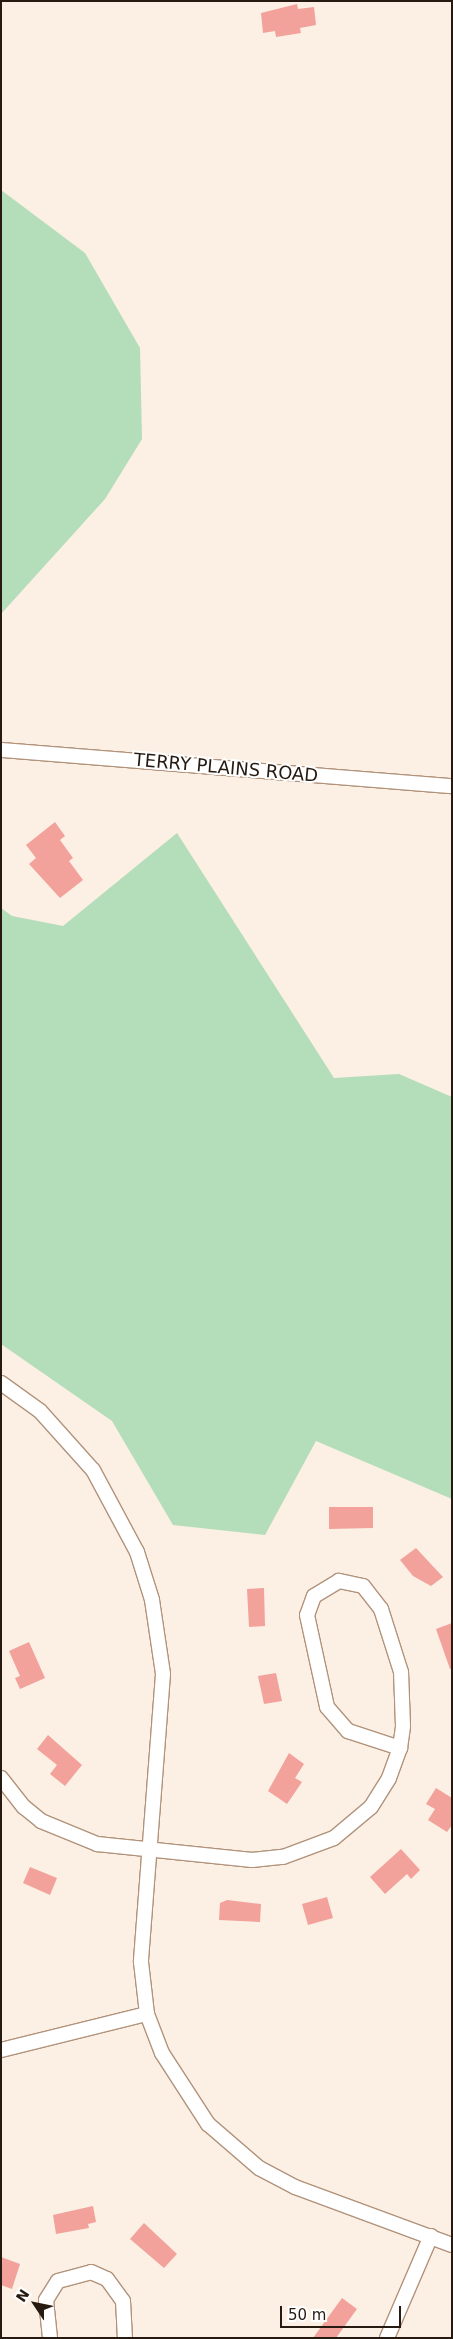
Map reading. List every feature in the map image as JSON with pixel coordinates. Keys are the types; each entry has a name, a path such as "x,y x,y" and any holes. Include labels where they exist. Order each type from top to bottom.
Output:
{"street":[{"name":"TERRY PLAINS ROAD","path":"1,750 452,786"},
{"path":"1,1383 40,1411 93,1470 137,1552 152,1600 163,1674 141,1962 147,2014 162,2053 208,2124 259,2168 295,2187 452,2245"},
{"path":"1,1778 24,1807 65,1833 97,1844 252,1860 304,1851 341,1833 371,1807 400,1748 402,1672 381,1609 363,1586 352,1581 326,1586 314,1596 306,1615 327,1707 348,1731 400,1748"},
{"path":"1,2050 147,2014"},
{"path":"387,2338 431,2236"},
{"path":"50,2338 46,2300 58,2281 91,2272 107,2279 121,2296 125,2338"}],"green space":[{"path":"1,190 85,253 140,348 142,439 105,499 1,614"},
{"path":"177,833 334,1078 399,1074 452,1097 452,1499 316,1441 265,1535 173,1525 112,1421 1,1344 1,908 12,916 63,926"}],"building":[{"path":"297,4 298,9 314,7 316,25 300,28 301,33 276,37 275,31 263,33 261,13"},
{"path":"55,822 65,836 60,840 73,858 69,861 83,880 60,898 29,864 36,858 26,845"},
{"path":"329,1507 373,1507 373,1528 329,1529"},
{"path":"416,1548 443,1577 431,1586 413,1576 400,1560"},
{"path":"264,1588 265,1626 249,1627 247,1589"},
{"path":"452,1623 452,1669 450,1669 436,1629"},
{"path":"29,1642 45,1678 20,1689 15,1678 20,1676 9,1651"},
{"path":"276,1673 282,1701 264,1704 258,1676"},
{"path":"48,1735 82,1765 65,1786 50,1774 57,1765 37,1749"},
{"path":"289,1753 304,1764 295,1778 302,1782 287,1804 268,1791"},
{"path":"436,1788 452,1798 452,1825 447,1832 428,1820 435,1809 426,1804"},
{"path":"401,1849 420,1870 411,1879 407,1874 385,1894 370,1877"},
{"path":"30,1867 57,1878 50,1895 23,1883"},
{"path":"327,1897 333,1918 308,1925 302,1904"},
{"path":"227,1900 261,1904 260,1922 219,1920 220,1903"},
{"path":"93,2206 96,2222 88,2224 89,2228 56,2234 53,2215"},
{"path":"144,2223 177,2254 164,2268 130,2239"},
{"path":"1,2257 20,2264 12,2289 1,2285"},
{"path":"342,2298 357,2309 336,2338 313,2338"}]}
